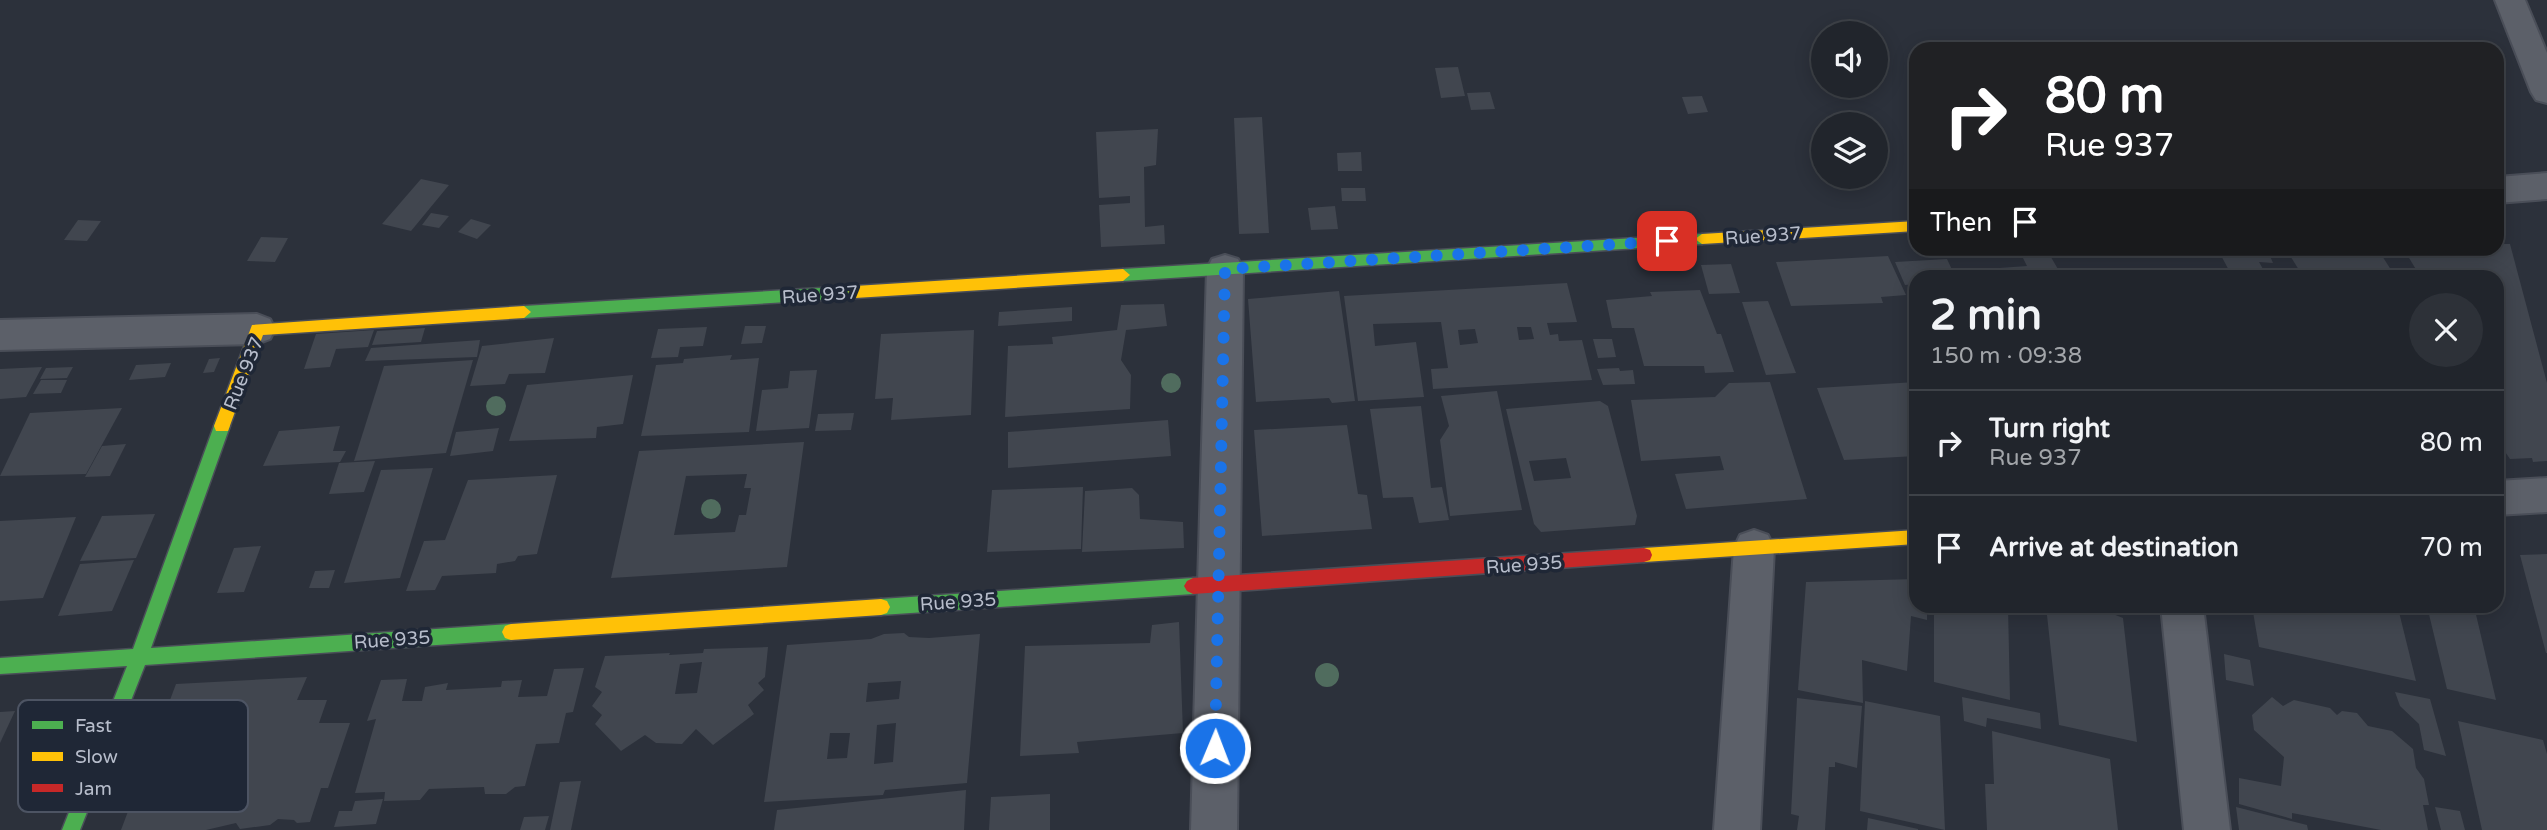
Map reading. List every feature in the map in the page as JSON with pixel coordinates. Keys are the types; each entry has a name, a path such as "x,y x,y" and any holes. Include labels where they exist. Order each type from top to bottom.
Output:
{"street":[{"path":"2510,0 2547,92"},
{"path":"2504,190 2547,187"},
{"name":"Rue 937","path":"122,700 257,329 1909,226"},
{"path":"1214,830 1225,269"},
{"path":"0,335 257,329"},
{"path":"2504,498 2547,495"},
{"name":"Rue 935","path":"0,666 1909,537"},
{"path":"1738,830 1754,548"},
{"path":"2183,613 2207,830"},
{"name":"Rue 937","path":"71,830 78,812"}],"building":[{"path":"1458,67 1465,96 1441,98 1435,68"},
{"path":"1490,92 1495,109 1471,110 1467,93"},
{"path":"1702,96 1708,112 1688,114 1682,97"},
{"path":"1262,117 1269,233 1239,234 1234,118"},
{"path":"1158,129 1156,165 1144,167 1145,227 1164,225 1165,244 1101,247 1099,205 1130,203 1130,196 1099,198 1096,132"},
{"path":"1361,152 1362,171 1338,171 1337,153"},
{"path":"421,179 449,185 411,231 382,224"},
{"path":"1341,188 1365,188 1366,201 1342,201"},
{"path":"1335,206 1338,229 1311,230 1308,208"},
{"path":"431,213 449,216 439,228 422,225"},
{"path":"471,219 491,225 477,239 458,232"},
{"path":"78,220 101,221 87,241 64,240"},
{"path":"261,237 288,238 275,262 247,261"},
{"path":"2504,244 2510,244 2547,383 2547,461 2533,462 2532,458 2510,459 2504,450 2504,270 2416,270 2408,256 2504,256"},
{"path":"1888,256 1906,295 1881,297 1883,303 1791,306 1776,262"},
{"path":"2022,256 2050,256 2058,270 1972,270 2027,266"},
{"path":"2221,256 2270,256 2273,263 2259,262 2264,270 2229,270"},
{"path":"2290,256 2382,256 2391,270 2299,270"},
{"path":"1947,259 1952,270 1909,270 1909,285 1905,285 1895,262"},
{"path":"1731,264 1740,293 1709,294 1701,265"},
{"path":"1567,283 1577,322 1547,323 1550,335 1558,334 1559,341 1582,340 1592,380 1433,389 1431,369 1448,368 1441,322 1373,324 1375,346 1416,342 1424,397 1358,401 1344,296","holes":["1517,327 1531,327 1534,339 1519,340","1475,329 1478,343 1460,345 1458,330"]},
{"path":"1700,290 1717,334 1721,334 1734,372 1705,373 1704,366 1644,366 1634,328 1612,328 1606,300 1652,296 1650,292"},
{"path":"1339,291 1355,401 1332,403 1329,398 1256,402 1248,299"},
{"path":"1768,301 1796,373 1766,375 1742,302"},
{"path":"1164,304 1167,326 1126,330 1121,360 1131,375 1130,409 1005,417 1008,346 1053,344 1052,337 1117,330 1121,305"},
{"path":"1072,307 1072,321 998,326 999,312"},
{"path":"745,326 766,326 762,343 741,344"},
{"path":"707,327 703,346 680,347 678,357 651,358 658,329"},
{"path":"425,328 421,342 372,345 377,331"},
{"path":"374,330 368,347 336,349 330,367 304,369 316,334"},
{"path":"974,330 971,415 891,420 893,398 875,399 881,334"},
{"path":"554,338 545,373 509,374 505,384 470,386 482,346"},
{"path":"1593,339 1612,339 1616,357 1598,358"},
{"path":"480,340 477,357 365,361 371,348"},
{"path":"732,355 730,360 759,358 749,432 641,436 656,365 683,363 684,359"},
{"path":"220,358 214,372 203,373 209,359"},
{"path":"473,360 446,453 354,461 384,366"},
{"path":"171,363 165,377 129,380 136,365"},
{"path":"42,367 26,397 0,399 0,369"},
{"path":"73,367 67,378 40,379 46,368"},
{"path":"1619,368 1620,371 1633,370 1635,384 1603,385 1597,369"},
{"path":"817,370 809,428 756,431 762,390 788,388 790,371"},
{"path":"633,375 623,424 597,427 596,438 509,441 527,385"},
{"path":"41,380 67,380 61,393 33,394"},
{"path":"1770,382 1807,499 1686,509 1675,474 1724,470 1720,456 1641,461 1631,400 1715,397 1729,383"},
{"path":"1909,382 1909,456 1844,460 1817,388"},
{"path":"1497,391 1522,510 1450,516 1440,440 1449,426 1441,396"},
{"path":"1600,401 1608,406 1637,516 1635,525 1541,532 1534,524 1506,409","holes":["1566,458 1571,478 1534,481 1529,461"]},
{"path":"1421,406 1431,488 1442,487 1449,520 1419,523 1413,497 1383,498 1370,409"},
{"path":"122,408 86,474 0,476 30,413"},
{"path":"854,413 851,430 815,431 818,414"},
{"path":"1168,420 1171,456 1008,468 1008,432"},
{"path":"1347,425 1358,494 1367,495 1372,529 1262,536 1254,430"},
{"path":"340,426 333,451 346,451 340,462 263,466 279,431"},
{"path":"499,428 493,451 450,456 456,432"},
{"path":"804,442 787,567 611,578 639,451","holes":["747,474 744,488 751,488 746,515 739,515 735,532 674,535 686,476"]},
{"path":"126,444 110,476 85,477 102,446"},
{"path":"375,461 364,492 329,494 339,463"},
{"path":"433,468 400,578 344,583 381,470"},
{"path":"557,475 537,554 518,556 515,561 497,564 496,573 442,576 435,590 406,591 424,541 445,540 468,480"},
{"path":"1083,487 1081,549 987,552 992,490"},
{"path":"1132,488 1139,495 1140,519 1183,522 1184,548 1082,552 1085,491"},
{"path":"155,514 136,558 80,561 102,516"},
{"path":"76,517 43,598 0,601 0,521"},
{"path":"261,546 244,592 217,593 234,548"},
{"path":"2547,554 2547,653 2546,653 2520,555"},
{"path":"134,560 112,611 58,616 80,564"},
{"path":"335,570 329,588 309,588 315,571"},
{"path":"1909,579 1909,613 1927,613 1927,620 1911,616 1907,671 1862,660 1863,703 1798,690 1806,582"},
{"path":"1934,613 2008,613 2010,700 1934,682"},
{"path":"2047,613 2113,613 2123,618 2137,742 2059,725"},
{"path":"2253,613 2399,613 2416,681 2259,647"},
{"path":"2429,613 2476,613 2496,700 2447,689"},
{"path":"1179,622 1183,733 1077,742 1079,753 1020,756 1025,646 1150,643 1152,625"},
{"path":"904,633 909,637 929,638 980,634 967,783 885,790 883,795 764,802 787,645 871,639 884,634","holes":["901,681 899,699 866,702 868,683","896,723 893,762 874,764 877,725","830,733 850,733 847,758 827,759"]},
{"path":"768,647 765,677 758,683 764,690 748,705 754,714 713,745 696,729 682,744 656,743 645,735 621,751 595,724 602,715 592,706 602,692 595,687 605,656 703,653 704,649","holes":["702,662 697,693 675,694 680,664"]},
{"path":"2224,654 2250,660 2254,686 2226,680"},
{"path":"584,668 573,712 566,713 559,743 536,744 525,786 515,787 506,794 485,794 484,787 429,789 420,800 384,801 385,792 355,793 376,719 367,721 381,680 407,679 402,701 422,701 425,687 448,683 446,690 501,687 502,681 522,680 518,697 547,696 554,669"},
{"path":"307,677 297,700 327,700 319,723 350,723 328,788 321,788 310,822 297,823 294,820 278,819 270,825 240,829 236,823 206,830 121,830 128,812 248,812 248,700 170,700 176,684"},
{"path":"2395,692 2430,699 2446,756 2424,750 2419,724 2400,706"},
{"path":"1962,697 2040,713 2041,729 1987,718 1986,727 1964,721"},
{"path":"2272,697 2283,706 2294,700 2330,708 2337,715 2342,711 2357,713 2368,726 2392,731 2413,749 2416,768 2424,779 2429,805 2423,805 2428,830 2381,830 2292,813 2292,819 2239,804 2239,778 2281,786 2284,757 2254,730 2252,715"},
{"path":"1797,698 1862,706 1857,768 1835,762 1835,767 1829,767 1825,830 1797,830 1799,816 1791,814"},
{"path":"1865,701 1940,716 1945,830 1860,811"},
{"path":"15,711 0,743 0,712"},
{"path":"2458,721 2543,740 2547,754 2547,830 2482,830"},
{"path":"1992,731 2110,759 2118,830 1987,830 1985,784 1994,784"},
{"path":"581,781 571,830 550,830 560,782"},
{"path":"966,790 964,830 774,830 777,810"},
{"path":"1050,794 1050,830 989,830 991,797"},
{"path":"383,799 376,824 334,827 339,811 352,811 355,801"},
{"path":"2236,807 2307,825 2308,830 2239,830"},
{"path":"2435,807 2460,811 2465,830 2441,830"},
{"path":"549,816 545,830 520,830 524,817"},
{"path":"1868,818 1918,829 1918,830 1867,830"}],"traffic: fast":[{"path":"1123,275 1702,239"},
{"path":"524,312 855,292"},
{"path":"122,700 222,426"},
{"path":"881,607 1193,586"},
{"path":"0,666 511,632"},
{"path":"71,830 78,812"}],"traffic: slow":[{"path":"1702,239 1909,226"},
{"path":"855,292 1123,275"},
{"path":"222,426 257,329 524,312"},
{"path":"1644,555 1909,537"},
{"path":"511,632 881,607"}],"traffic: jam":[{"path":"1193,586 1644,555"}],"route":[{"path":"1215,748 1225,269 1667,241"}]}
